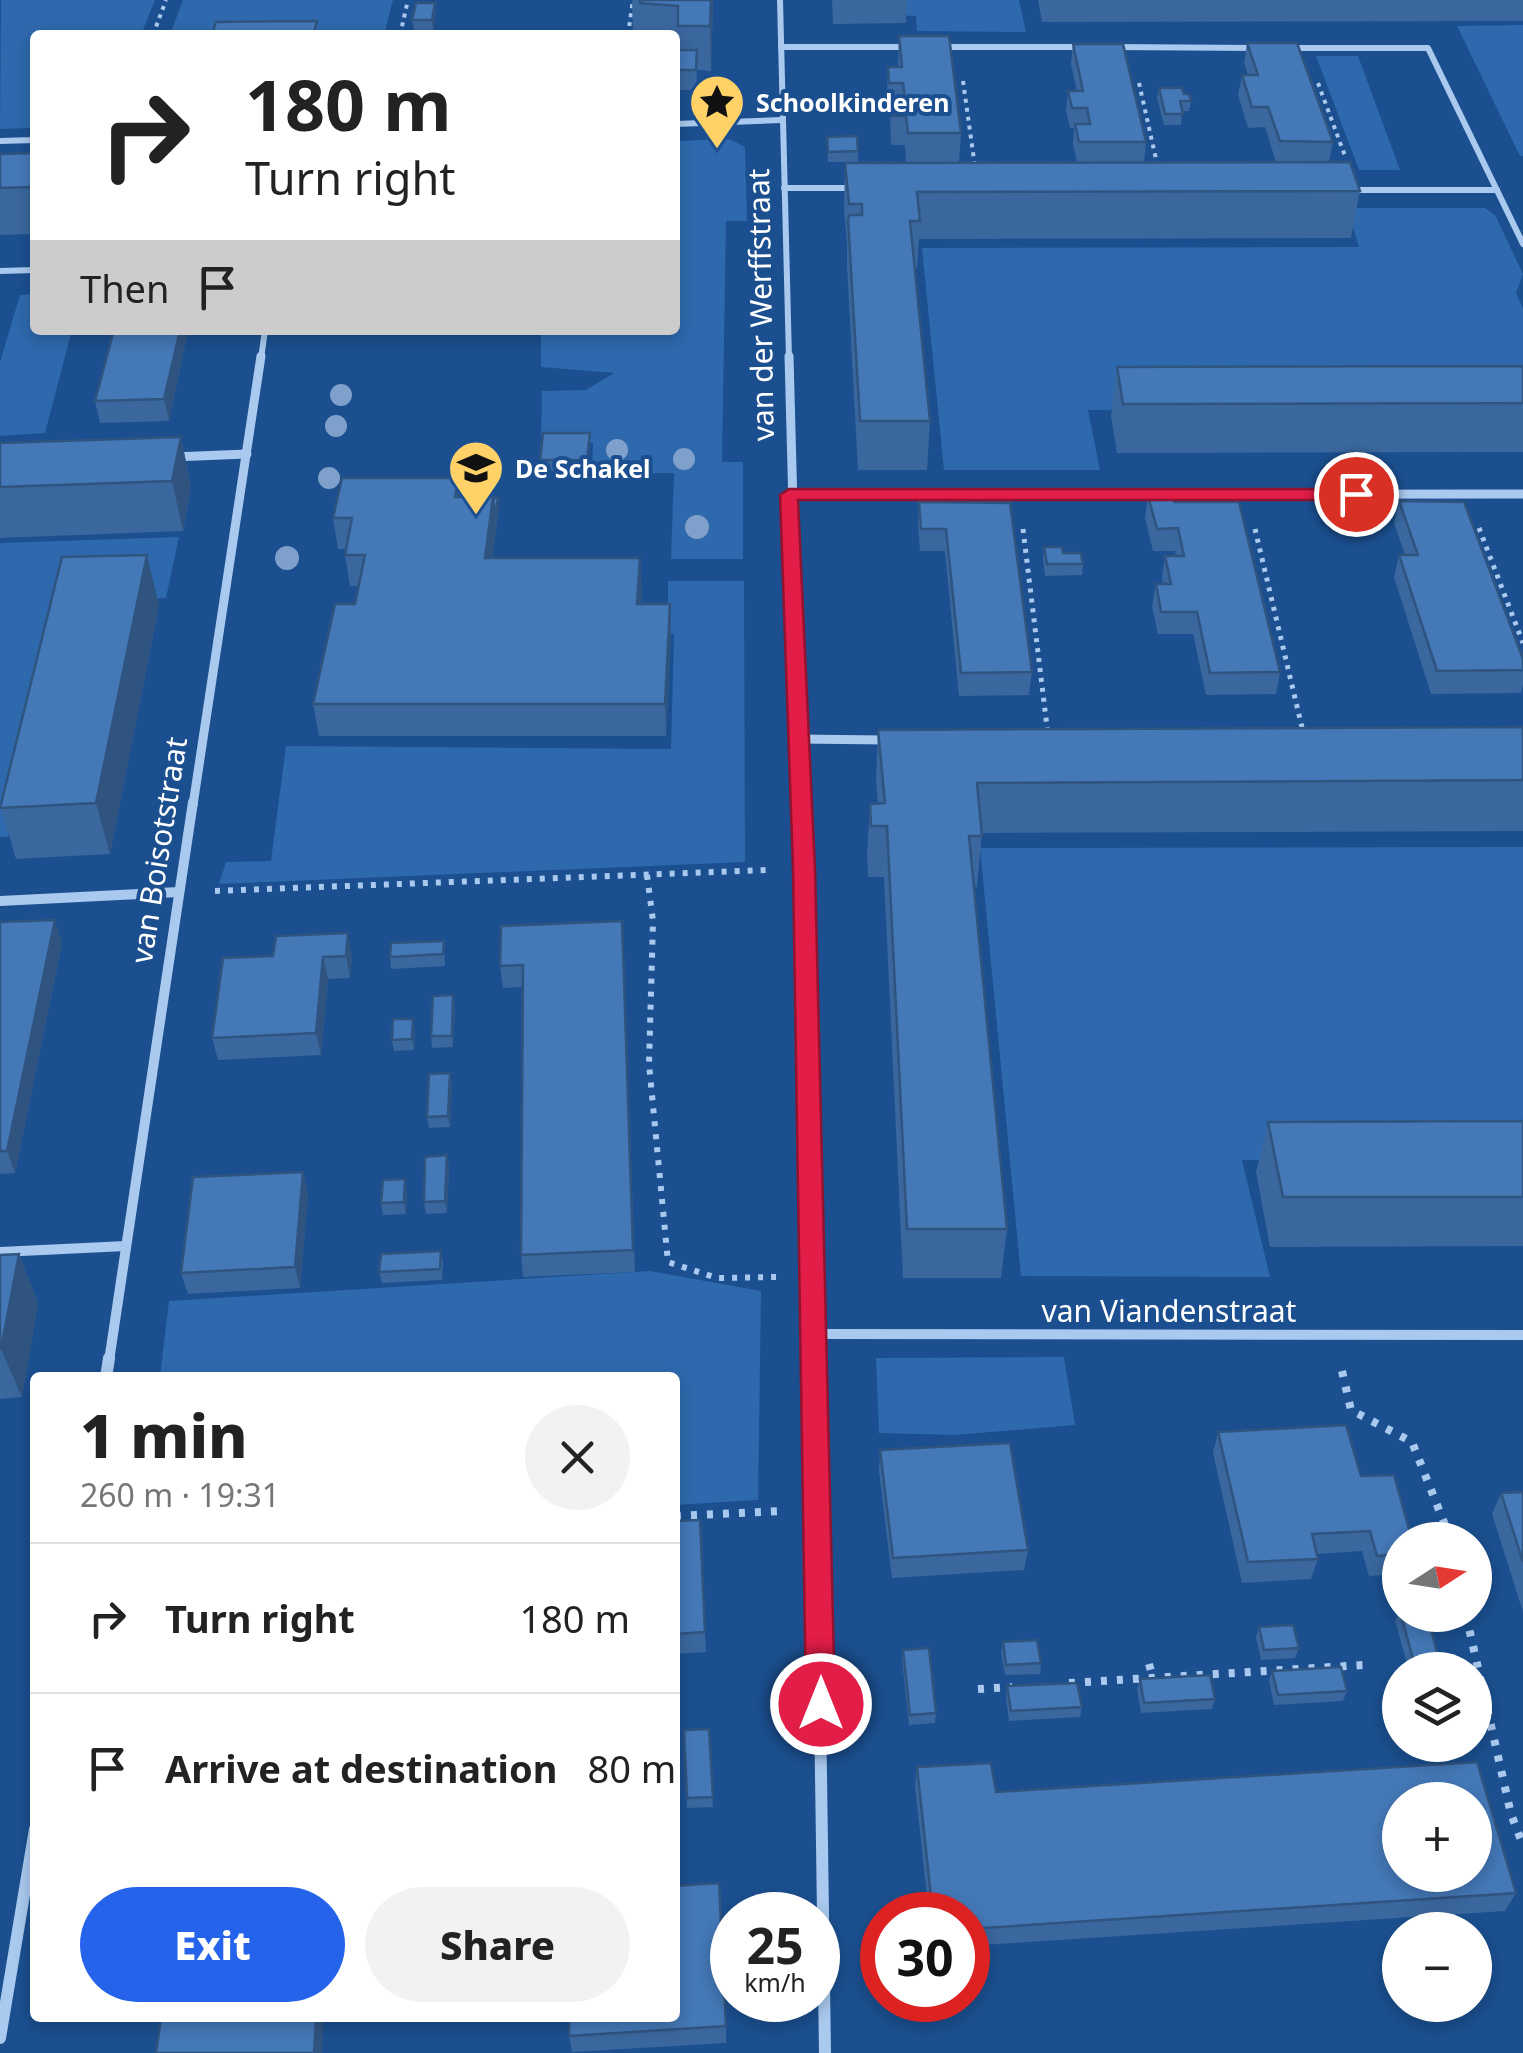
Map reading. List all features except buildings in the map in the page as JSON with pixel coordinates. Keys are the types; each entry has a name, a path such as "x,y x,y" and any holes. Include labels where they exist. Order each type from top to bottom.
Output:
{"street":[{"name":"van der Werffstraat","path":"780,0 789,495 804,869 819,1509 825,2053"},
{"path":"781,46 1428,48 1523,244"},
{"path":"680,124 781,120"},
{"path":"0,141 30,140"},
{"path":"784,188 861,188"},
{"path":"1338,190 1498,190"},
{"path":"0,271 30,270"},
{"name":"van Boisotstraat","path":"107,1372 264,335"},
{"path":"152,458 247,454"},
{"path":"789,495 1523,494"},
{"path":"796,739 894,740"},
{"path":"0,901 179,892"},
{"path":"0,1252 126,1246"},
{"name":"van Viandenstraat","path":"814,1334 1523,1334"},
{"path":"0,2038 30,1859"}],"path":[{"path":"155,30 166,0"},
{"path":"401,30 408,0"},
{"path":"629,30 633,0"},
{"path":"958,47 975,171"},
{"path":"1130,47 1159,172"},
{"path":"1306,48 1357,190"},
{"path":"1247,494 1305,742"},
{"path":"1466,494 1523,643"},
{"path":"1019,495 1049,741"},
{"path":"179,892 804,869"},
{"path":"647,875 653,921 649,1064 668,1262 717,1278 813,1276"},
{"path":"1334,1336 1351,1410 1412,1442 1444,1522"},
{"path":"680,1516 819,1509"},
{"path":"1470,1632 1511,1814 1523,1845"},
{"path":"1149,1664 1153,1678"},
{"path":"1056,1684 1364,1664"},
{"path":"978,1689 1017,1686"}],"shaded area":[{"path":"1,0 155,0 143,30 30,30 30,128 0,129"},
{"path":"183,0 393,0 385,30 172,30"},
{"path":"889,0 1019,0 1026,32 917,31 916,16 891,15"},
{"path":"1523,25 1523,156 1520,156 1457,26"},
{"path":"1316,56 1358,56 1400,170 1359,170"},
{"path":"729,139 745,147 747,221 726,221 722,462 743,462 743,559 671,559 674,473 592,474 593,443 541,442 542,391 586,390 614,373 541,367 541,335 680,335 680,141"},
{"path":"1347,208 1485,208 1495,215 1523,274 1516,293 1523,308 1523,409 1088,410 1100,470 944,470 922,248 1359,247"},
{"path":"30,294 30,335 71,335 45,433 0,436 0,362 20,295"},
{"path":"179,537 166,598 71,602 8,837 0,837 0,543"},
{"path":"668,581 744,581 745,862 219,884 226,862 271,861 286,746 671,749 674,634 668,633"},
{"path":"1523,847 1523,1160 1242,1160 1270,1277 1021,1276 980,848"},
{"path":"650,1271 761,1291 758,1500 680,1505 680,1372 161,1372 169,1301"},
{"path":"1064,1357 1075,1425 954,1435 879,1433 876,1358"}],"place":[{"name":"Schoolkinderen","path":"717,151"},
{"name":"De Schakel","path":"476,517"}],"route":[{"path":"821,1704 804,869 789,495 1356,494"}]}
